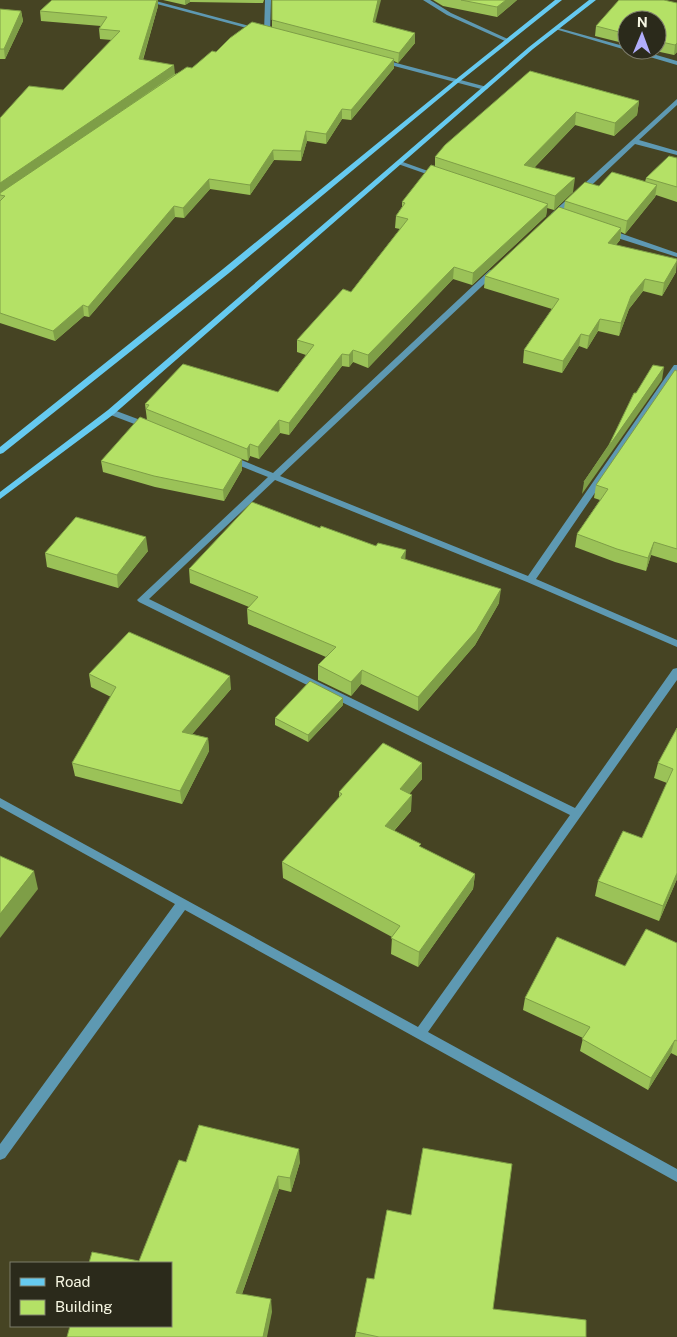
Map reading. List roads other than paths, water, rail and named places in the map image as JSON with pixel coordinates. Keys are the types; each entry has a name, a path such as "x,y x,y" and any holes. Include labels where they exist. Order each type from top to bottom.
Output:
{"main road":[{"path":"0,451 226,271 558,0"},
{"path":"0,496 111,412 485,88 593,0"}],"street":[{"path":"145,0 276,34"},
{"path":"266,32 268,0"},
{"path":"426,0 449,14 507,40"},
{"path":"242,33 250,28"},
{"path":"557,28 617,45"},
{"path":"371,59 485,88"},
{"path":"553,217 677,101"},
{"path":"634,141 677,153"},
{"path":"400,163 446,179"},
{"path":"602,230 677,254"},
{"path":"497,269 142,600 576,813"},
{"path":"530,580 677,367"},
{"path":"111,412 156,430"},
{"path":"219,455 530,580 677,644"},
{"path":"420,1034 677,672"},
{"path":"0,802 677,1176"},
{"path":"0,1154 183,903"}]}
